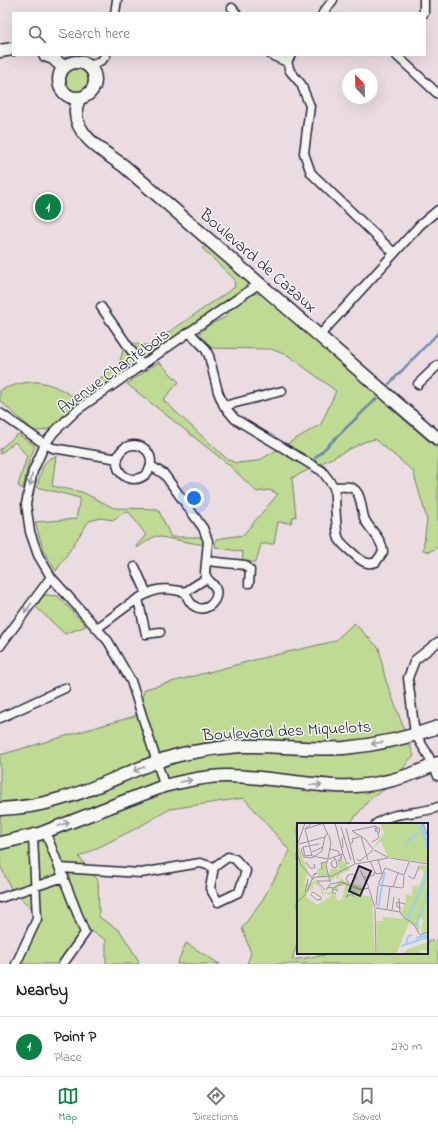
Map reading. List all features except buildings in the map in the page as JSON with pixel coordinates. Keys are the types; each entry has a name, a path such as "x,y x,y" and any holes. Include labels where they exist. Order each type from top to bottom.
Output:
{"main road":[{"path":"0,51 12,49"},
{"path":"48,56 53,58 63,68"},
{"path":"81,61 90,66 94,74 95,84 89,93 79,98 69,96 61,90 58,76 66,64 81,61"},
{"name":"Boulevard de Cazaux","path":"79,98 76,110 79,123 83,134 91,142 124,166 438,439"},
{"name":"Boulevard des Miquelots","path":"0,808 15,808 60,799 157,761 192,752 215,748 242,746 343,748 388,741 438,727"},
{"path":"0,843 32,836 164,786 205,778 244,776 337,786 373,784 436,768"}],"street":[{"path":"116,12 117,0"},
{"path":"324,12 332,0"},
{"path":"424,0 424,12"},
{"path":"90,66 102,60 105,56"},
{"path":"277,56 289,58 290,71 301,84 310,106 304,153 310,173 394,253"},
{"path":"397,56 438,94"},
{"path":"320,335 420,225 438,210"},
{"name":"Avenue Chantebois","path":"164,786 131,681 108,641 52,577 38,555 30,532 26,504 33,471 45,444 54,432 77,410 260,283"},
{"path":"101,307 142,366"},
{"path":"190,332 205,348 209,356 218,392 224,406 238,422 322,471 334,487 336,498 337,532 339,540 363,562 376,562 383,552 382,545 366,521 358,494 352,488 334,487"},
{"path":"418,384 438,365"},
{"path":"224,406 282,391"},
{"path":"0,413 53,448 118,459"},
{"path":"136,446 146,450 151,460 151,466 148,471 139,478 128,478 119,470 117,465 118,459 122,451 126,448 136,446"},
{"path":"151,466 164,474 203,528 208,541 205,573 206,578 215,588 216,596 208,607 196,608 189,602 185,592"},
{"path":"207,561 245,565 250,570 250,583"},
{"path":"135,567 147,594"},
{"path":"0,646 52,577"},
{"path":"96,628 152,591 169,589 185,592 206,578"},
{"path":"138,599 146,634 160,632"},
{"path":"436,768 415,734 408,678 415,660 438,642"},
{"path":"0,718 65,688"},
{"path":"377,823 381,820 400,813 438,807"},
{"path":"45,831 85,933 63,964"},
{"path":"16,964 37,919 32,836"},
{"path":"228,857 236,859 246,871 239,892 218,902 210,888 214,867 228,857"},
{"path":"60,868 140,873 200,863 214,867"},
{"path":"0,898 64,877"}],"green space":[{"path":"77,64 87,68 91,78 87,88 77,92 67,88 63,78 67,68"},
{"path":"209,245 247,279 248,286 241,292 75,407 52,427 46,430 33,430 0,401 0,390 28,382 52,385 73,397 119,365 123,350 133,343 150,345 235,287 234,279 202,248"},
{"path":"256,293 267,296 386,399 387,405 438,449 438,547 429,552 423,550 427,519 413,471 375,439 364,442 292,478 296,517 294,516 291,523 278,522 274,544 261,544 256,562 242,562 243,552 215,547 216,539 243,535 278,494 269,490 257,492 228,464 127,384 159,362 179,382 163,400 227,459 236,463 258,461 321,424 336,391 289,356 271,349 205,348 199,342 200,333 209,325 226,317 231,309"},
{"path":"18,434 35,446 29,461 23,489 18,486 27,456 15,442 0,454 0,449"},
{"path":"56,456 52,486 82,492 114,508 158,509 171,537 202,537 204,545 155,536 137,548 136,546 146,535 129,512 123,513 113,520 101,518 89,521 56,571 44,552 35,522 76,519 80,498 37,487 44,464"},
{"path":"43,596 58,596 86,626 65,634 36,607"},
{"path":"354,623 379,648 385,678 414,756 409,760 393,784 371,798 350,823 297,823 297,944 292,960 331,954 428,954 428,941 438,940 438,964 247,964 251,953 242,928 263,899 290,851 244,798 170,809 135,829 79,857 98,880 99,917 120,931 139,961 138,964 106,964 106,940 91,931 66,964 18,964 43,918 12,891 0,865 0,755 135,716 145,689 258,659 335,641"},
{"path":"186,943 218,963 220,964 177,964"}],"waterway":[{"path":"389,384 438,333"},
{"path":"315,458 376,399"}],"place":[{"name":"Point P","path":"48,207"}]}
